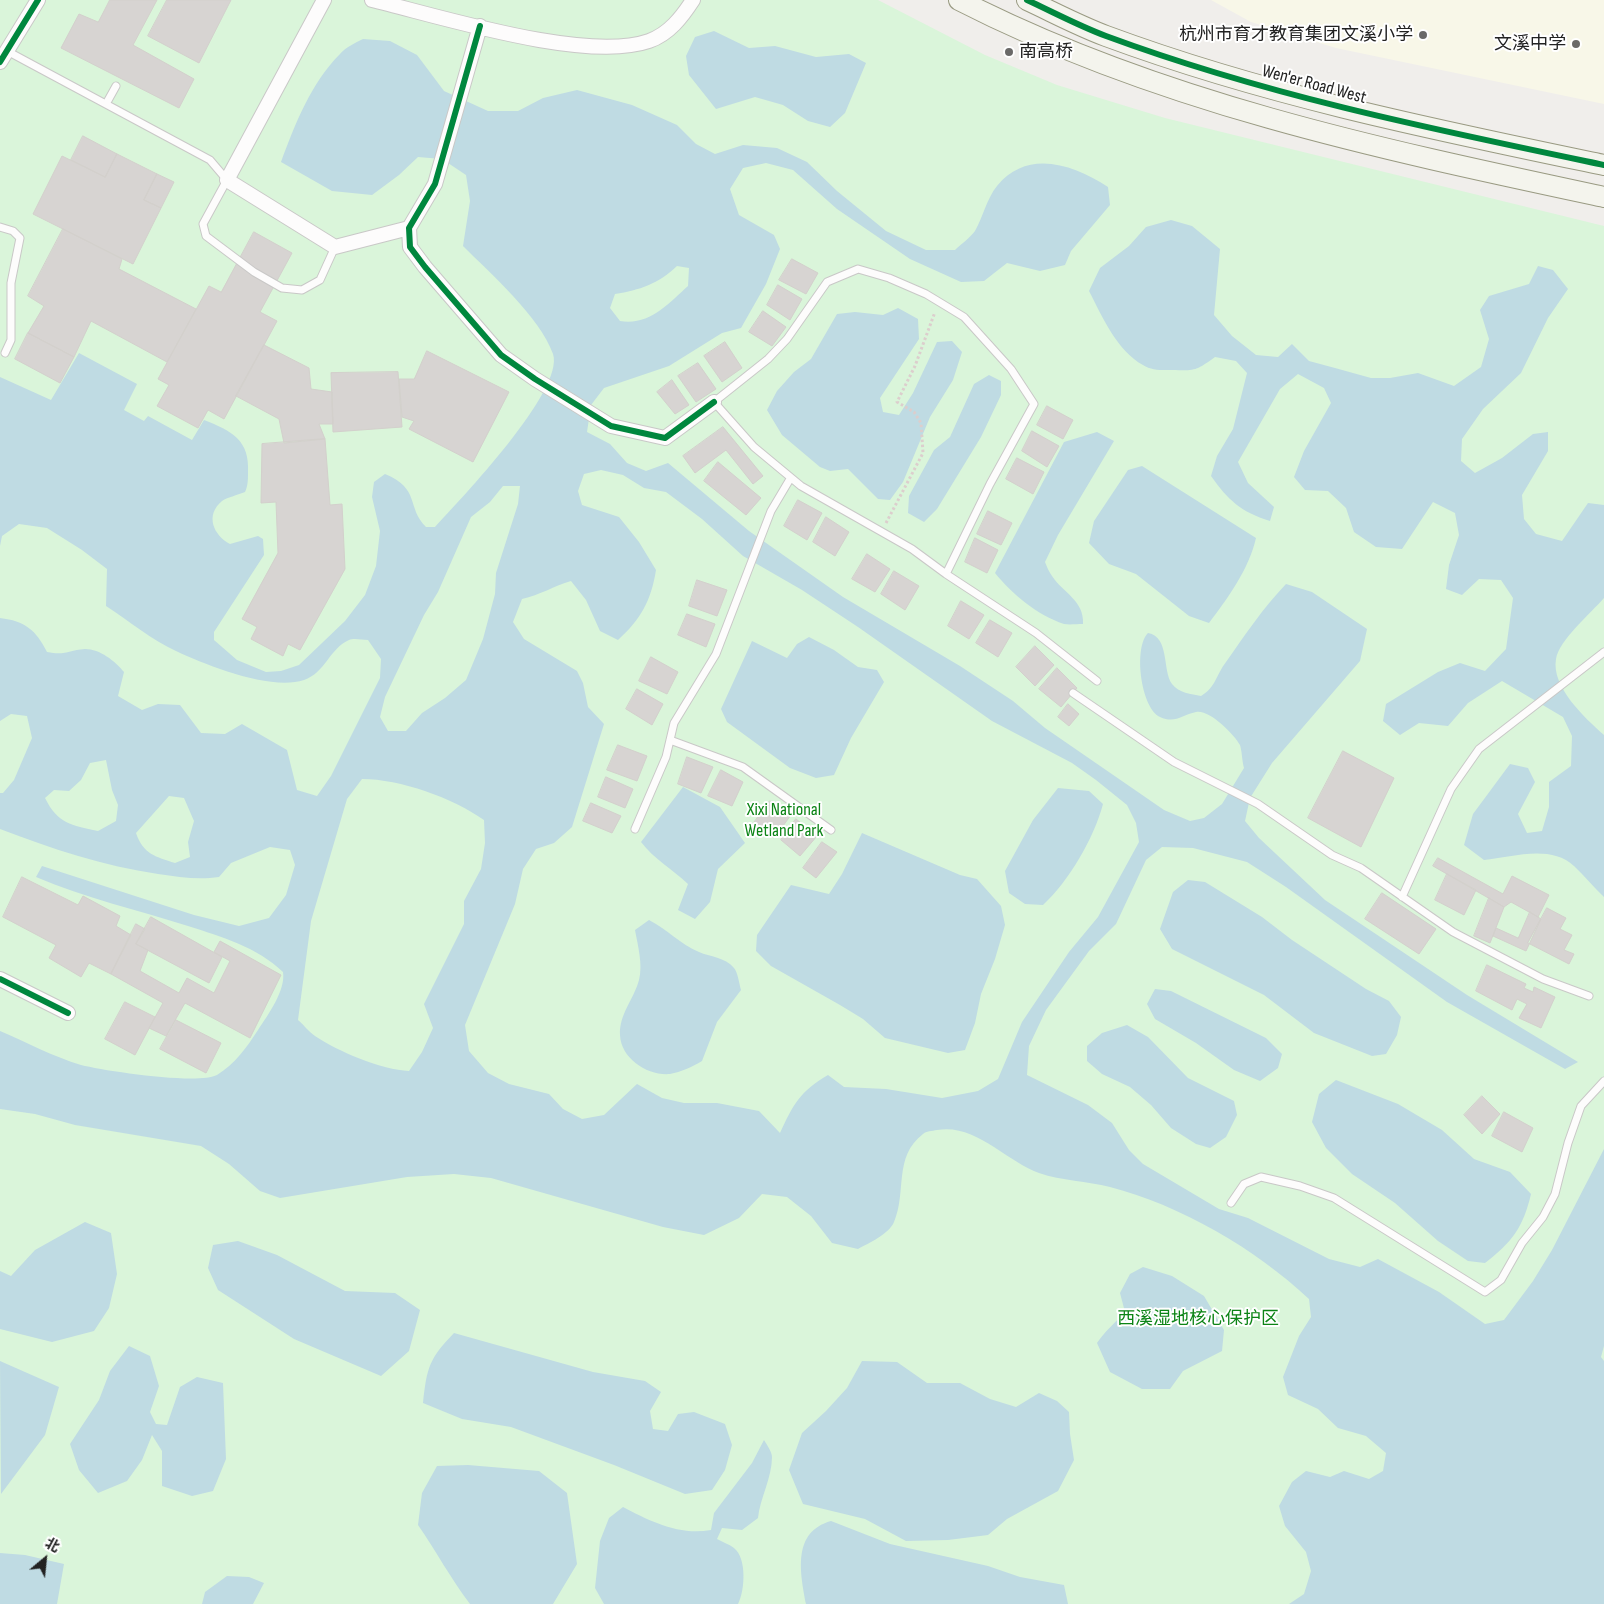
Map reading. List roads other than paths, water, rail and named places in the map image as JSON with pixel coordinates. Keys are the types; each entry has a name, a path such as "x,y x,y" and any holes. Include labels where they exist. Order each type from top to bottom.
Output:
{"main road":[{"path":"959,0 1002,22 1095,61 1267,118 1604,197"},
{"name":"Wen'er Road West","path":"1027,0 1104,35 1233,79 1408,124 1604,165"}],"street":[{"path":"4,57 38,0"},
{"path":"324,0 227,180 335,246 409,228"},
{"path":"372,0 562,44 632,45 650,40 664,33 681,18 693,0"},
{"path":"480,26 463,79 435,184 409,228 410,247 501,355 534,379 611,426 665,438 714,402"},
{"path":"0,979 68,1013"}],"lane":[{"path":"4,57 106,104 210,160 227,180 203,224 206,236 254,272 282,288 302,290 320,280 335,246"},
{"path":"106,104 116,86"},
{"path":"0,227 13,231 20,238 10,283 11,340 5,353"},
{"path":"946,574 990,484 1034,404 1011,369 964,317 889,278 858,269 828,282 787,338 768,359 714,402 754,447 790,479 912,549 946,574 1036,633 1097,681"},
{"path":"635,829 666,757 674,722 716,654 771,511 790,479"},
{"path":"1402,897 1451,789 1479,749 1604,652"},
{"path":"1073,692 1174,762 1258,804 1332,855 1361,868 1453,932 1543,979 1589,996"},
{"path":"670,740 743,767 831,830"},
{"path":"1231,1203 1244,1184 1260,1177 1317,1192 1334,1198 1372,1220 1485,1292 1501,1280 1522,1243 1543,1217 1554,1194 1556,1181 1582,1106 1604,1081"}],"water":[{"path":"714,31 749,48 775,46 816,57 849,54 866,63 845,113 830,127 808,121 783,105 755,97 716,109 689,75 686,56 695,37"},
{"path":"363,39 390,41 417,55 444,91 488,111 518,111 543,98 577,90 632,105 677,125 696,144 715,154 743,145 777,148 807,162 837,191 886,231 926,250 955,250 968,239 975,231 990,196 997,186 1009,174 1023,167 1051,164 1066,167 1081,172 1108,187 1110,205 1071,251 1065,265 1040,271 1007,263 984,281 961,282 910,259 837,209 793,170 766,163 743,168 730,189 739,215 774,235 780,249 766,284 741,328 722,333 669,366 604,388 591,405 587,432 610,444 627,463 646,471 668,463 749,531 843,597 960,666 1013,701 1045,728 1164,810 1190,821 1204,818 1222,804 1244,768 1241,747 1227,729 1208,714 1196,712 1170,720 1160,717 1153,711 1144,690 1140,664 1143,641 1148,633 1155,636 1163,647 1172,684 1189,694 1201,696 1210,689 1247,632 1286,584 1312,592 1367,629 1360,661 1272,763 1250,798 1245,821 1259,838 1325,900 1467,995 1578,1062 1565,1069 1447,1002 1286,887 1247,862 1193,848 1162,847 1146,860 1116,924 1089,951 1046,1010 1029,1046 1027,1075 1088,1105 1112,1123 1129,1150 1143,1164 1219,1209 1248,1218 1329,1259 1360,1267 1378,1259 1439,1292 1485,1324 1504,1320 1533,1281 1552,1250 1604,1149 1604,1346 1601,1357 1604,1361 1604,1604 1289,1604 1304,1594 1311,1571 1306,1552 1285,1526 1279,1506 1292,1482 1306,1471 1330,1477 1344,1471 1369,1479 1383,1471 1386,1453 1366,1436 1338,1428 1318,1409 1288,1395 1283,1377 1299,1336 1311,1317 1309,1299 1241,1246 1190,1217 1163,1205 1110,1187 1039,1173 1014,1160 990,1144 964,1132 951,1129 929,1131 924,1133 914,1143 904,1164 898,1211 894,1222 883,1234 858,1249 832,1243 811,1216 787,1197 762,1194 739,1218 704,1235 663,1227 491,1178 454,1174 407,1177 280,1198 260,1191 229,1164 201,1146 75,1125 35,1114 0,1109 0,1031 50,1054 81,1065 151,1076 207,1078 223,1071 245,1049 267,1017 282,987 283,972 273,963 250,949 214,934 92,898 36,877 42,866 194,915 239,926 269,918 286,895 295,865 290,850 270,847 231,863 219,877 173,876 138,871 98,862 0,829 0,793 3,793 14,780 32,738 27,716 11,714 0,721 0,618 16,621 29,628 39,638 47,652 63,653 85,649 107,656 124,672 118,696 142,710 158,704 180,705 201,733 225,734 242,724 287,750 297,790 317,796 331,776 380,678 381,659 368,640 353,639 342,644 317,672 304,680 290,683 257,680 222,670 167,647 106,606 107,569 82,550 47,528 19,524 2,536 0,546 0,377 51,400 79,353 137,384 124,410 144,421 148,416 192,440 204,420 223,428 237,438 246,452 248,462 247,487 245,492 222,501 217,506 214,512 213,524 219,535 230,544 258,536 263,539 264,555 214,632 214,640 237,660 266,672 281,671 299,665 345,621 365,595 376,566 380,531 372,497 374,482 385,474 396,480 409,492 420,520 426,527 435,527 508,444 528,417 543,392 552,371 553,354 547,340 537,325 500,282 463,246 470,201 466,175 442,159 418,157 399,175 372,195 332,191 281,162 298,119 312,91 330,65 342,52","holes":["677,266 689,268 688,286 649,317 630,322 620,321 610,308 615,294 656,282","601,470 623,475 644,488 666,492 702,519 743,556 802,590 858,627 992,721 1072,763 1127,805 1136,823 1139,842 1098,917 1069,952 1022,1022 998,1079 978,1091 942,1098 886,1089 844,1087 828,1075 818,1081 798,1100 780,1133 759,1111 717,1103 684,1103 662,1098 637,1084 604,1115 582,1119 563,1109 549,1094 509,1084 488,1073 469,1051 465,1025 515,904 523,869 536,849 554,843 572,827 604,724 588,707 583,683 577,671 524,639 513,622 522,599 571,581 586,600 600,631 618,640 633,625 644,609 654,581 656,570 639,542 619,517 582,505 578,491 584,474","503,486 520,486 518,504 496,573 495,594 483,639 466,680 445,698 422,713 406,731 388,731 380,717 385,697 424,615 438,592 471,517 490,502","106,760 112,790 118,805 116,821 98,831 73,825 55,813 45,798 54,790 69,791 81,780 90,763","362,779 393,782 426,791 457,804 484,820 485,843 481,869 464,901 464,924 424,1004 433,1028 422,1052 409,1071 386,1067 347,1053 315,1036 298,1020 311,921 347,799","169,796 184,798 194,821 188,842 190,857 175,863 168,861 151,854 142,846 136,833"]},
{"path":"1171,220 1192,226 1220,249 1214,315 1232,336 1256,355 1278,357 1292,344 1309,361 1371,378 1390,378 1418,373 1454,386 1481,367 1489,339 1480,310 1489,296 1529,284 1538,266 1553,270 1568,289 1548,318 1521,373 1483,409 1462,439 1461,461 1475,473 1502,458 1533,434 1548,432 1548,451 1522,495 1524,519 1536,534 1562,541 1588,503 1604,505 1604,598 1576,627 1563,644 1556,659 1556,670 1564,691 1571,701 1604,735 1604,897 1565,859 1554,855 1531,854 1484,860 1464,845 1473,814 1510,764 1528,768 1535,782 1518,814 1527,833 1542,831 1549,807 1549,782 1571,766 1572,736 1563,717 1502,681 1468,703 1448,726 1419,723 1400,735 1383,721 1386,704 1438,672 1460,663 1485,671 1506,649 1513,598 1501,580 1479,579 1462,595 1446,589 1449,565 1459,535 1455,513 1433,502 1402,549 1376,547 1354,532 1346,508 1328,491 1305,490 1294,477 1304,451 1331,403 1324,388 1298,374 1280,389 1238,462 1248,483 1274,507 1270,521 1251,514 1229,498 1211,476 1217,456 1233,429 1247,373 1236,361 1215,357 1192,370 1150,368 1134,359 1125,351 1111,332 1089,291 1100,268 1129,246 1146,227"},
{"path":"898,308 918,319 919,339 880,398 883,412 899,415 913,393 937,342 952,341 962,352 953,380 930,417 903,482 890,500 878,499 848,469 830,471 820,467 782,435 767,410 777,391 794,372 811,359 837,314 855,312 883,315"},
{"path":"989,375 1001,381 1001,395 981,437 937,509 924,522 908,513 909,496 934,450 950,437 974,384"},
{"path":"1097,432 1114,441 1058,535 1045,562 1050,573 1077,603 1080,609 1083,624 1064,624 1044,615 1026,603 1009,589 995,573 1064,442"},
{"path":"1142,466 1256,538 1243,572 1209,623 1189,616 1136,574 1109,564 1089,543 1094,521 1128,470"},
{"path":"809,637 834,650 858,667 877,670 884,682 851,738 834,775 816,778 790,768 727,722 721,709 752,641 787,658 797,644"},
{"path":"683,787 720,807 745,843 718,869 710,902 695,919 678,910 688,884 657,859 641,842"},
{"path":"1058,788 1089,791 1103,804 1087,845 1062,884 1043,905 1025,904 1009,893 1005,871 1033,820"},
{"path":"862,833 960,875 977,879 1001,906 1005,925 995,959 981,994 975,1023 965,1050 948,1053 885,1038 863,1019 771,966 756,951 757,935 791,885 829,894 842,874"},
{"path":"1188,880 1205,882 1262,917 1292,940 1366,989 1389,1001 1401,1017 1397,1035 1386,1054 1372,1056 1314,1033 1264,995 1172,949 1160,929 1173,892"},
{"path":"649,920 692,949 722,959 730,964 734,968 741,990 717,1022 702,1061 670,1074 653,1072 637,1064 625,1052 620,1035 624,1013 637,987 640,974 640,955 635,930"},
{"path":"1155,989 1171,991 1266,1038 1282,1054 1278,1068 1260,1081 1234,1070 1196,1043 1155,1019 1147,1004"},
{"path":"1127,1025 1148,1037 1188,1078 1234,1101 1237,1115 1226,1137 1210,1148 1196,1144 1171,1128 1151,1105 1130,1087 1102,1074 1087,1061 1087,1046 1102,1033"},
{"path":"1336,1080 1398,1104 1442,1130 1474,1159 1510,1172 1531,1194 1520,1225 1509,1241 1485,1263 1468,1261 1438,1241 1395,1203 1352,1174 1326,1148 1312,1122 1319,1094"},
{"path":"85,1222 111,1233 117,1274 109,1308 94,1331 52,1342 0,1329 0,1271 11,1276 35,1250"},
{"path":"238,1241 277,1255 345,1291 395,1293 420,1310 409,1351 381,1376 294,1339 218,1290 208,1268 213,1245"},
{"path":"1143,1267 1172,1276 1204,1296 1224,1330 1222,1351 1183,1371 1170,1389 1142,1389 1110,1372 1097,1343 1125,1312 1120,1293 1130,1274"},
{"path":"454,1333 593,1372 645,1381 661,1392 650,1411 653,1429 668,1431 678,1414 694,1412 725,1424 732,1445 725,1470 712,1490 685,1494 614,1465 511,1427 462,1419 423,1403 428,1372 434,1357"},
{"path":"129,1346 150,1356 159,1386 150,1412 156,1424 167,1425 180,1387 197,1377 223,1383 226,1459 213,1491 192,1496 162,1486 162,1451 152,1435 142,1460 127,1481 98,1493 79,1470 70,1444 99,1400 110,1371"},
{"path":"0,1361 59,1387 45,1435 1,1494"},
{"path":"862,1361 897,1362 927,1383 960,1383 990,1399 1016,1407 1039,1393 1057,1401 1069,1412 1074,1460 1058,1491 1007,1519 988,1535 948,1540 906,1541 865,1519 803,1504 789,1470 802,1433 847,1388"},
{"path":"764,1440 772,1457 758,1518 742,1530 722,1528 717,1539 734,1548 741,1559 744,1575 738,1604 604,1604 595,1588 600,1541 609,1518 623,1507 654,1522 676,1529 688,1531 711,1530 714,1513 752,1463"},
{"path":"468,1465 539,1471 567,1493 577,1564 553,1604 470,1604 418,1525 422,1493 437,1466"},
{"path":"831,1521 890,1544 988,1566 1020,1577 1064,1585 1068,1604 806,1604 801,1567 804,1544 818,1526"},
{"path":"0,1553 25,1555 64,1564 57,1604 0,1604"},
{"path":"227,1576 249,1577 264,1583 253,1604 202,1604 205,1592"}],"place":[{"name":"杭州市育才教育集团文溪小学","path":"1423,35"},
{"name":"文溪中学","path":"1576,44"},
{"name":"南高桥","path":"1009,52"}],"park label":[{"name":"Xixi National Wetland Park","path":"784,820"},
{"name":"西溪湿地核心保护区","path":"1198,1319"}]}
